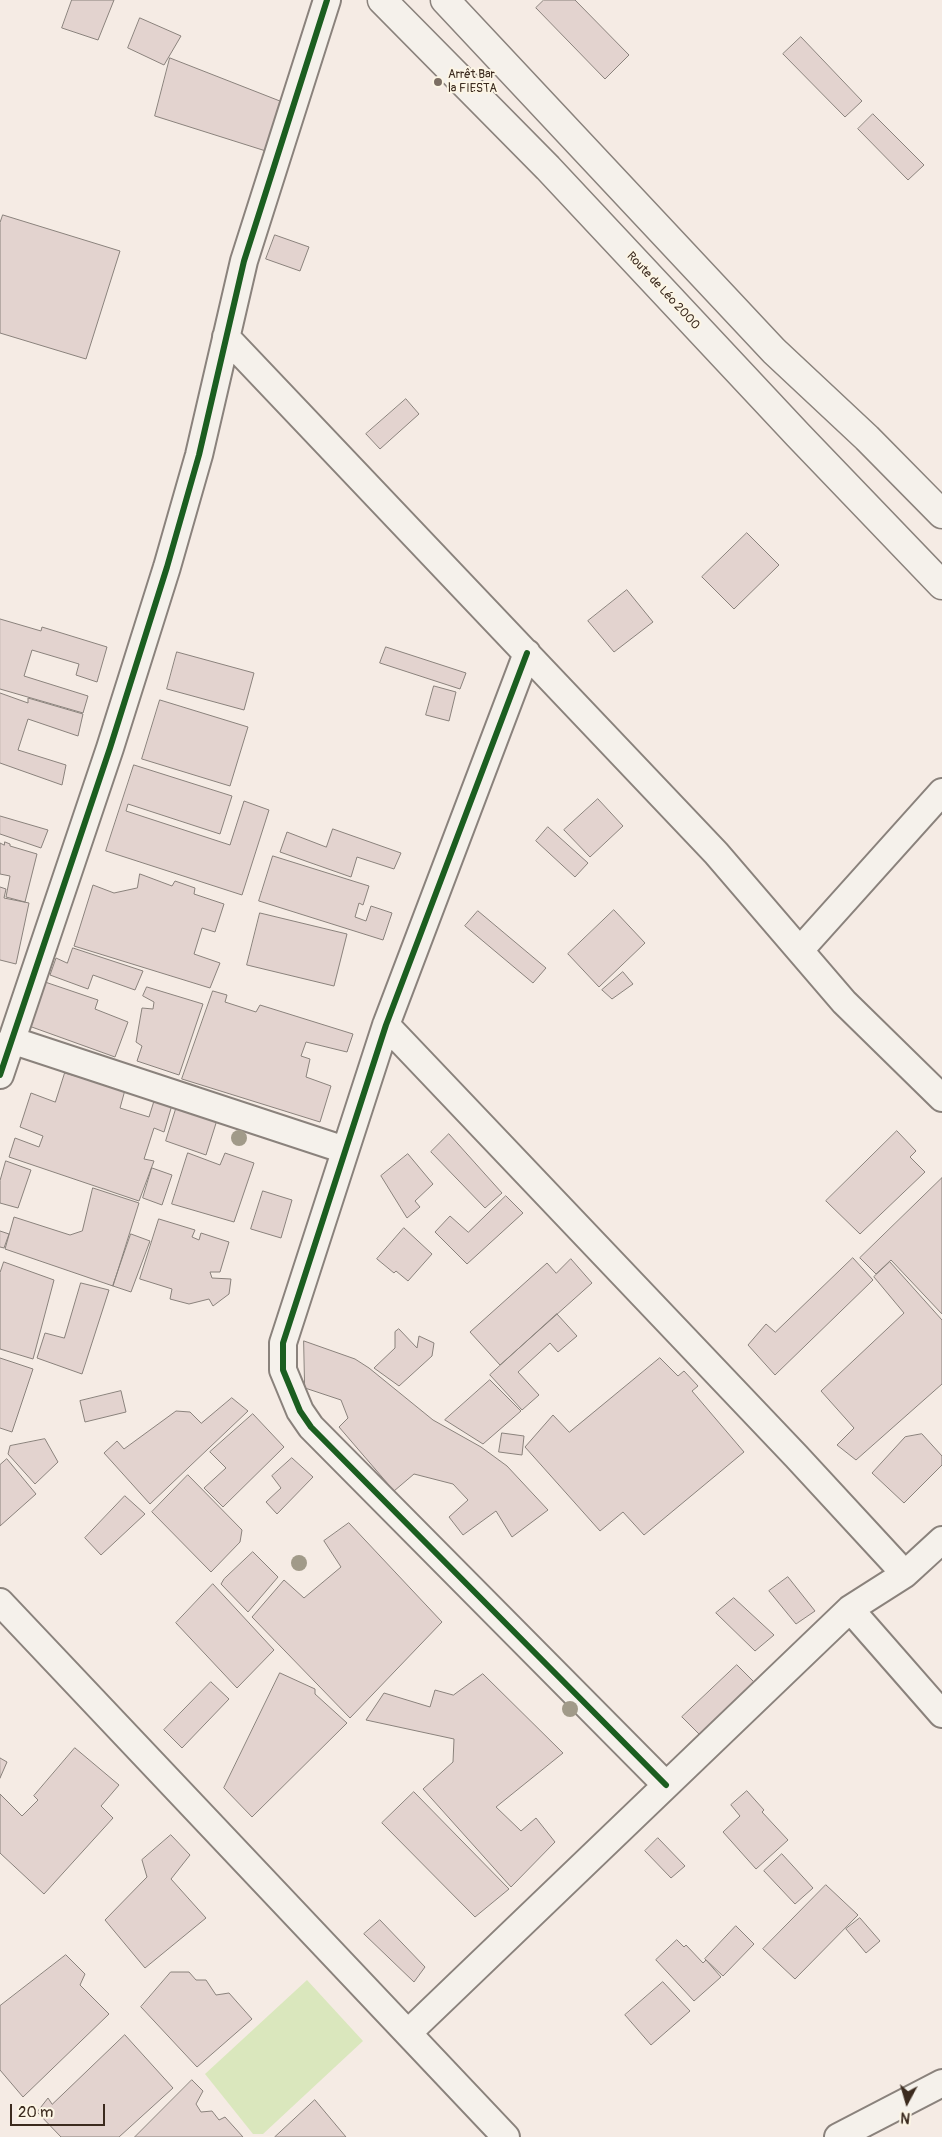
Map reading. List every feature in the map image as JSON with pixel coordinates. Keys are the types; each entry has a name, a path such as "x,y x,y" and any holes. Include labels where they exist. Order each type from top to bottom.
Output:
{"street":[{"path":"0,1075 110,748 167,568 199,455 244,261 327,0"},
{"name":"Route de Léo 2000","path":"382,0 541,161 798,435 942,584"},
{"path":"445,0 774,352 866,438 942,514"},
{"path":"226,337 716,853 801,949 844,1002 942,1098"},
{"path":"527,653 386,1025 283,1343 283,1370 296,1404 311,1427 666,1785"},
{"path":"801,949 942,792"},
{"path":"386,1025 796,1456 905,1574"},
{"path":"11,1040 345,1150"},
{"path":"408,2033 850,1609 905,1574 942,1540"},
{"path":"0,1602 506,2137"},
{"path":"850,1609 942,1714"},
{"path":"838,2137 942,2083"}],"green space":[{"path":"307,1980 363,2041 263,2134 253,2134 205,2074"}],"building":[{"path":"72,0 114,0 98,40 62,28"},
{"path":"544,0 575,0 629,55 605,79 536,8"},
{"path":"140,18 181,36 164,65 128,48"},
{"path":"801,37 862,101 845,117 783,54"},
{"path":"170,58 285,103 269,152 155,116"},
{"path":"873,114 924,165 908,180 858,129"},
{"path":"3,215 120,251 86,359 0,333 0,223"},
{"path":"275,235 309,247 300,271 266,259"},
{"path":"406,399 419,414 380,449 366,434"},
{"path":"747,533 779,565 734,609 702,577"},
{"path":"627,590 653,622 614,652 588,621"},
{"path":"0,619 41,631 42,627 107,647 97,682 76,675 79,664 32,650 24,676 88,696 83,713 0,689"},
{"path":"386,647 466,673 460,689 380,663"},
{"path":"177,652 254,673 244,710 167,689"},
{"path":"434,686 456,692 449,721 426,715"},
{"path":"0,693 28,703 28,698 83,714 78,736 28,719 18,750 66,765 62,785 0,763"},
{"path":"160,700 248,727 230,786 142,759"},
{"path":"134,765 232,796 220,834 128,804 126,811 230,845 244,801 269,810 242,895 106,851"},
{"path":"598,799 623,826 590,857 564,830"},
{"path":"0,816 48,830 41,848 0,834"},
{"path":"548,827 588,863 575,877 536,841"},
{"path":"333,829 401,853 394,869 357,857 351,877 280,852 287,832 326,847"},
{"path":"5,842 10,844 10,846 37,854 25,902 6,897 10,876 0,874 0,843 4,845"},
{"path":"273,856 369,886 363,905 359,903 355,917 366,921 371,906 392,913 383,940 259,901"},
{"path":"140,874 172,886 175,881 195,888 194,894 224,904 215,932 202,928 194,954 220,963 210,988 74,946 93,885 114,893 137,888"},
{"path":"0,887 6,889 4,898 29,903 16,964 0,960"},
{"path":"614,910 645,943 599,987 568,954"},
{"path":"478,911 546,968 533,983 465,926"},
{"path":"260,913 347,934 334,986 247,965"},
{"path":"73,948 143,971 135,990 93,975 88,989 50,975 56,958 67,963"},
{"path":"623,972 633,984 612,999 602,990"},
{"path":"45,982 98,1000 95,1009 128,1022 115,1057 29,1026"},
{"path":"147,987 203,1004 179,1075 137,1061 142,1046 136,1042 142,1008 153,1009 154,1002 143,996"},
{"path":"213,991 227,995 225,1002 256,1012 260,1005 353,1034 347,1052 306,1042 301,1056 310,1059 306,1077 331,1086 320,1122 182,1079"},
{"path":"65,1073 125,1090 120,1108 149,1117 154,1101 172,1105 164,1132 154,1128 144,1159 154,1161 139,1201 9,1157 15,1138 39,1147 43,1136 20,1127 31,1093 55,1102"},
{"path":"176,1109 217,1120 206,1155 166,1141"},
{"path":"897,1131 916,1151 910,1157 925,1172 860,1234 826,1201"},
{"path":"449,1134 502,1193 485,1208 431,1152"},
{"path":"188,1153 220,1165 225,1153 254,1163 234,1222 172,1204"},
{"path":"408,1154 433,1184 415,1201 420,1207 407,1218 381,1176"},
{"path":"6,1161 31,1170 18,1208 0,1203 0,1181"},
{"path":"152,1168 172,1175 162,1205 143,1198"},
{"path":"942,1178 942,1314 891,1260 876,1274 860,1258"},
{"path":"93,1188 139,1203 113,1286 5,1249 14,1217 70,1235 82,1231"},
{"path":"263,1191 292,1200 281,1238 251,1229"},
{"path":"506,1196 523,1213 467,1264 435,1232 450,1216 468,1232"},
{"path":"159,1219 195,1230 192,1237 199,1240 201,1233 229,1242 220,1272 210,1272 212,1278 231,1279 229,1294 213,1306 209,1299 189,1304 170,1299 172,1289 140,1279"},
{"path":"404,1228 432,1254 408,1281 396,1271 394,1273 377,1259"},
{"path":"0,1231 9,1234 4,1248 0,1247"},
{"path":"131,1234 150,1241 131,1292 113,1286"},
{"path":"853,1258 873,1280 775,1375 748,1345 766,1324 775,1332"},
{"path":"571,1259 592,1283 500,1365 470,1332 547,1263 556,1273"},
{"path":"4,1262 54,1280 33,1359 0,1349 0,1273"},
{"path":"890,1262 942,1320 942,1384 856,1460 837,1445 854,1428 821,1391 904,1313 874,1277"},
{"path":"81,1283 109,1290 82,1374 37,1358 45,1333 64,1338"},
{"path":"557,1314 577,1336 558,1352 550,1343 518,1372 539,1395 522,1410 490,1375"},
{"path":"399,1329 417,1348 419,1336 434,1343 432,1356 399,1386 374,1368 395,1348 395,1332"},
{"path":"304,1341 355,1359 369,1368 433,1420 481,1447 507,1466 548,1510 512,1537 496,1511 463,1535 449,1517 468,1500 453,1484 414,1474 394,1491 339,1427 348,1418 341,1400 305,1388"},
{"path":"0,1358 33,1369 12,1432 0,1428"},
{"path":"660,1358 678,1376 684,1371 698,1386 692,1391 744,1452 644,1535 623,1512 600,1531 525,1447 553,1415 569,1432"},
{"path":"490,1380 521,1411 483,1444 445,1420"},
{"path":"121,1391 126,1412 85,1422 80,1401"},
{"path":"232,1398 248,1411 150,1504 104,1453 117,1441 124,1449 176,1411 190,1412 201,1423"},
{"path":"253,1414 284,1447 223,1507 204,1488 226,1468 210,1452"},
{"path":"502,1433 524,1436 522,1455 499,1452"},
{"path":"922,1434 942,1456 942,1465 904,1503 872,1473 905,1437"},
{"path":"45,1439 58,1462 35,1484 8,1454 10,1446"},
{"path":"292,1458 313,1477 277,1514 266,1502 281,1488 272,1476"},
{"path":"7,1459 36,1494 0,1526 0,1465"},
{"path":"188,1475 242,1530 240,1542 211,1572 152,1512"},
{"path":"125,1496 145,1514 101,1555 85,1538"},
{"path":"349,1523 442,1622 350,1718 252,1617 284,1580 304,1598 341,1567 324,1541"},
{"path":"253,1552 278,1577 248,1612 221,1584"},
{"path":"788,1577 815,1611 796,1624 769,1591"},
{"path":"213,1584 274,1650 237,1688 176,1623"},
{"path":"734,1598 774,1635 755,1651 716,1613"},
{"path":"737,1665 755,1683 700,1735 682,1717"},
{"path":"280,1673 315,1689 315,1694 347,1723 252,1817 224,1788"},
{"path":"483,1674 563,1753 496,1807 521,1831 536,1818 555,1842 511,1887 423,1789 453,1762 454,1739 366,1720 384,1693 430,1707 435,1690 453,1695"},
{"path":"211,1682 229,1699 182,1748 164,1730"},
{"path":"75,1748 119,1785 101,1806 113,1818 44,1894 0,1853 0,1794 22,1816 38,1800 34,1796"},
{"path":"0,1758 7,1762 0,1778"},
{"path":"747,1791 764,1810 762,1812 788,1840 756,1869 723,1832 740,1816 731,1805"},
{"path":"414,1792 509,1889 475,1917 382,1823"},
{"path":"171,1835 190,1855 171,1879 206,1918 145,1968 105,1920 147,1877 142,1860"},
{"path":"658,1838 685,1866 671,1878 645,1851"},
{"path":"782,1854 813,1888 795,1904 764,1871"},
{"path":"826,1885 858,1915 795,1979 763,1949"},
{"path":"860,1918 880,1941 866,1953 846,1929"},
{"path":"380,1920 425,1967 414,1982 364,1934"},
{"path":"736,1926 754,1944 723,1976 705,1959"},
{"path":"677,1940 684,1947 686,1945 703,1963 706,1960 721,1977 694,2001 656,1960"},
{"path":"66,1955 85,1974 80,1985 109,2014 23,2097 0,2070 0,2006"},
{"path":"171,1972 189,1972 196,1980 206,1980 216,1995 229,1993 252,2019 197,2067 141,2007"},
{"path":"663,1982 690,2011 651,2045 625,2015"},
{"path":"125,2035 173,2088 119,2137 61,2137 37,2112 48,2098 52,2104"},
{"path":"192,2080 203,2091 196,2104 201,2112 212,2111 219,2120 225,2117 243,2137 135,2137"},
{"path":"315,2100 346,2137 275,2137"}],"cycle path":[{"path":"0,1075 110,748 167,567 199,455 244,261 327,0"},
{"path":"527,653 386,1025 283,1343 283,1370 300,1411 311,1427 666,1785"}],"place":[{"name":"Arrêt Bar la FIESTA","path":"438,82"}]}
